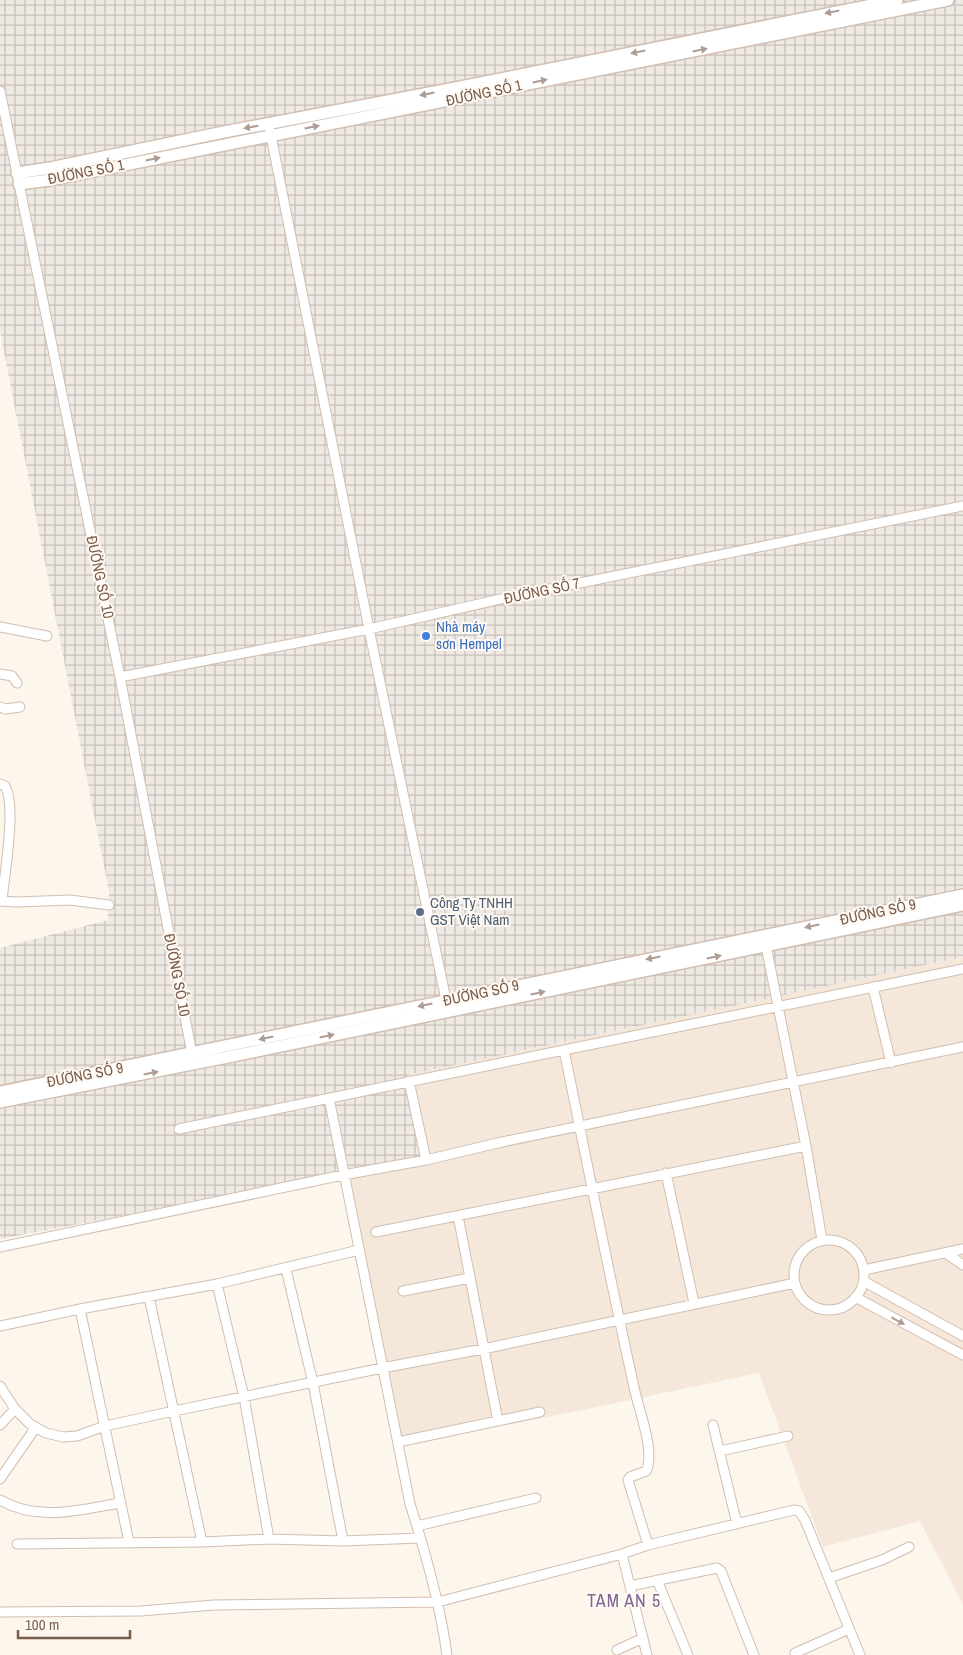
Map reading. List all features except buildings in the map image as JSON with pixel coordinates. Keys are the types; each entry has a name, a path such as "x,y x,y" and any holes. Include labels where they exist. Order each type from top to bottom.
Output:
{"street":[{"name":"ĐƯỜNG SỐ 1","path":"17,173 897,0"},
{"name":"ĐƯỜNG SỐ 1","path":"19,184 271,136 948,0"},
{"name":"ĐƯỜNG SỐ 10","path":"0,91 120,677 193,1059"},
{"path":"269,124 369,630 446,1000"},
{"name":"ĐƯỜNG SỐ 7","path":"120,677 369,630 510,597 963,506"},
{"path":"0,627 47,636"},
{"path":"0,674 12,676 17,683"},
{"path":"0,707 5,709 20,707"},
{"path":"0,784 6,786 8,790 11,815 1,901 70,900 109,905"},
{"name":"ĐƯỜNG SỐ 9","path":"0,1092 193,1059 765,941 963,895"},
{"name":"ĐƯỜNG SỐ 9","path":"0,1102 446,1000 963,905"},
{"path":"765,941 806,1146 822,1240"},
{"path":"179,1128 963,970"},
{"path":"873,987 891,1063"},
{"path":"0,1247 963,1047"},
{"path":"564,1050 619,1320 637,1402 650,1450 649,1466 646,1471 630,1477 628,1480 648,1545"},
{"path":"410,1081 426,1160"},
{"path":"329,1098 410,1504 438,1602 447,1655"},
{"path":"376,1232 806,1146"},
{"path":"666,1173 694,1303"},
{"path":"458,1216 498,1421"},
{"path":"822,1240 835,1240 852,1248 860,1258 864,1270 865,1282 858,1296 850,1304 838,1309 820,1309 804,1300 795,1283 794,1270 801,1253 810,1245 822,1240"},
{"path":"864,1270 963,1249"},
{"path":"0,1326 217,1284 359,1250"},
{"path":"946,1253 963,1265"},
{"path":"286,1269 313,1383 343,1541"},
{"path":"403,1291 470,1278"},
{"path":"865,1282 963,1336"},
{"path":"0,1386 30,1424 46,1433 63,1437 77,1436 105,1426 174,1411 483,1349 795,1283"},
{"path":"217,1284 244,1397 269,1539"},
{"path":"149,1297 202,1542"},
{"path":"855,1297 963,1355"},
{"path":"80,1309 119,1503 129,1542"},
{"path":"0,1424 16,1408"},
{"path":"398,1442 540,1412"},
{"path":"714,1425 737,1524"},
{"path":"0,1479 36,1427"},
{"path":"720,1451 788,1436"},
{"path":"417,1526 536,1498"},
{"path":"0,1500 38,1513 57,1514 119,1503"},
{"path":"0,1612 141,1611 214,1605 438,1602 622,1554 648,1545 798,1510 805,1520 819,1551 860,1655"},
{"path":"17,1544 202,1542 269,1539 343,1541 420,1538"},
{"path":"829,1578 882,1560 909,1547"},
{"path":"622,1554 647,1655"},
{"path":"630,1586 718,1568 721,1571 754,1655"},
{"path":"657,1580 688,1655"},
{"path":"795,1653 849,1629"},
{"path":"617,1650 643,1638"}],"shaded area":[{"path":"0,0 963,0 963,957 407,1075 423,1159 0,1239 0,948 108,920 109,892 0,331"},
{"path":"963,957 963,1605 920,1521 823,1547 759,1373 558,1415 399,1443 341,1174 406,1075"}],"place":[{"name":"Nhà máy sơn Hempel","path":"426,636"},
{"name":"Công Ty TNHH GST Việt Nam","path":"420,912"}],"district":[{"name":"TAM AN 5","path":"624,1601"}]}
